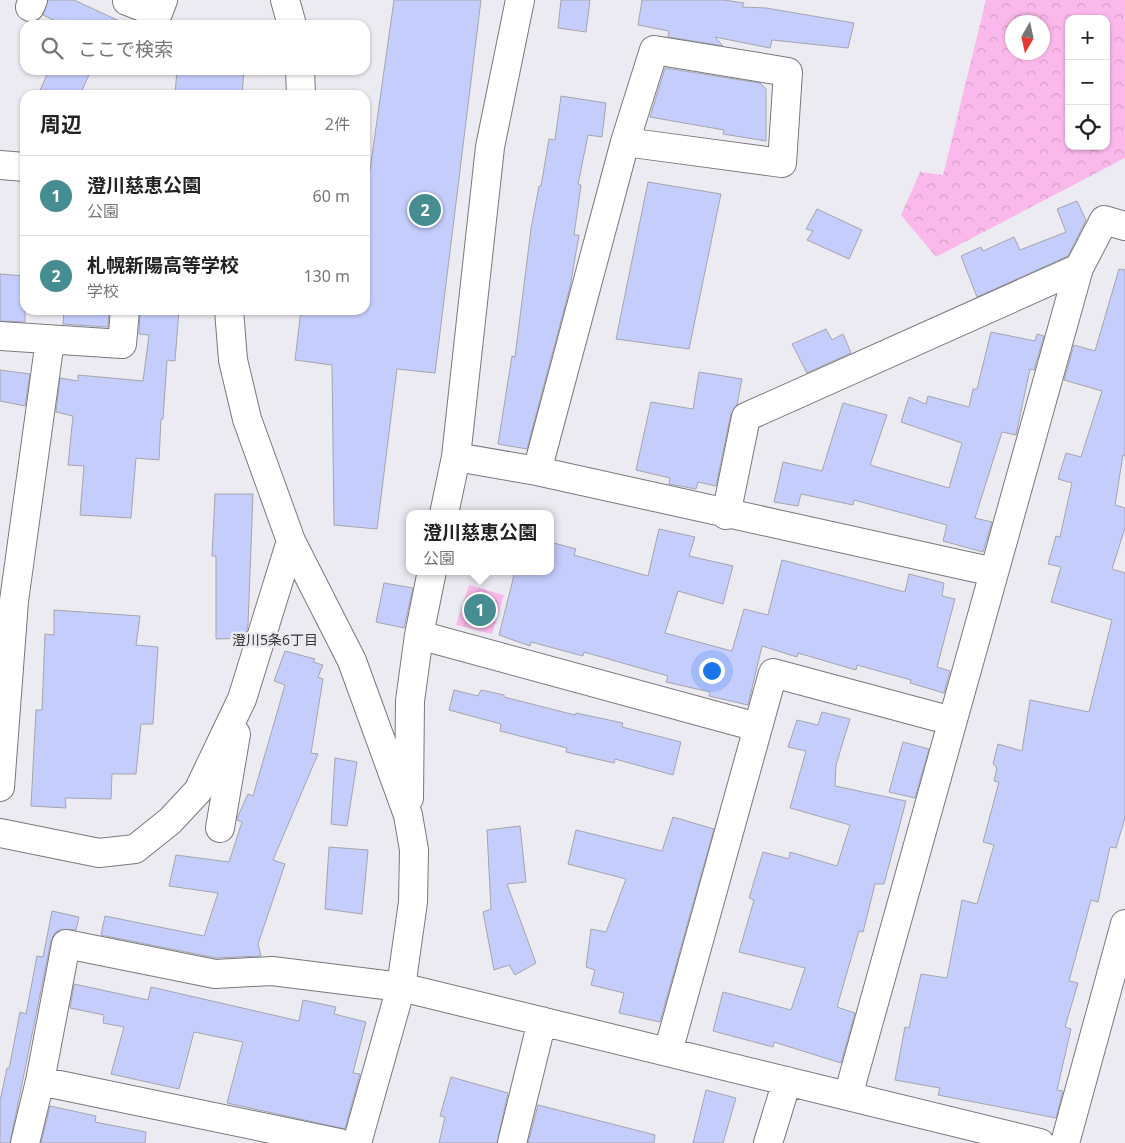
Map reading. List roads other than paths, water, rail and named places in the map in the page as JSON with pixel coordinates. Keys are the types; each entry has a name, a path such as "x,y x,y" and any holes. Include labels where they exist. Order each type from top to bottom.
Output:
{"street":[{"path":"127,1 158,12 163,0"},
{"path":"285,0 291,20"},
{"path":"445,510 456,457 490,147 520,0"},
{"path":"538,471 625,142 654,50 788,72 782,163 625,142"},
{"path":"300,75 301,90"},
{"path":"0,165 20,167"},
{"path":"848,1096 1079,268 1104,220 1125,226"},
{"path":"726,514 746,417 1079,268"},
{"path":"0,336 122,344 125,315"},
{"path":"230,315 233,360 247,419 291,541 352,661 408,815 414,850 413,902 401,987 357,1143"},
{"path":"0,787 7,600 50,340"},
{"path":"456,457 538,471 994,572"},
{"path":"220,828 242,699 291,541"},
{"path":"408,815 410,701 419,635 431,575"},
{"path":"419,635 757,727"},
{"path":"668,1052 773,673 952,721"},
{"path":"0,833 99,853 135,849 170,821 198,791 242,699"},
{"path":"1065,1143 1125,924"},
{"path":"25,1143 40,1080 66,944 215,974 272,971 401,987 1040,1143"},
{"path":"512,1143 542,1021"},
{"path":"40,1080 339,1143"},
{"path":"768,1143 787,1082"}],"place":[{"name":"札幌新陽高等学校","path":"425,210"},
{"name":"澄川慈恵公園","path":"480,610"}],"district":[{"name":"澄川5条6丁目","path":"275,639"}]}
